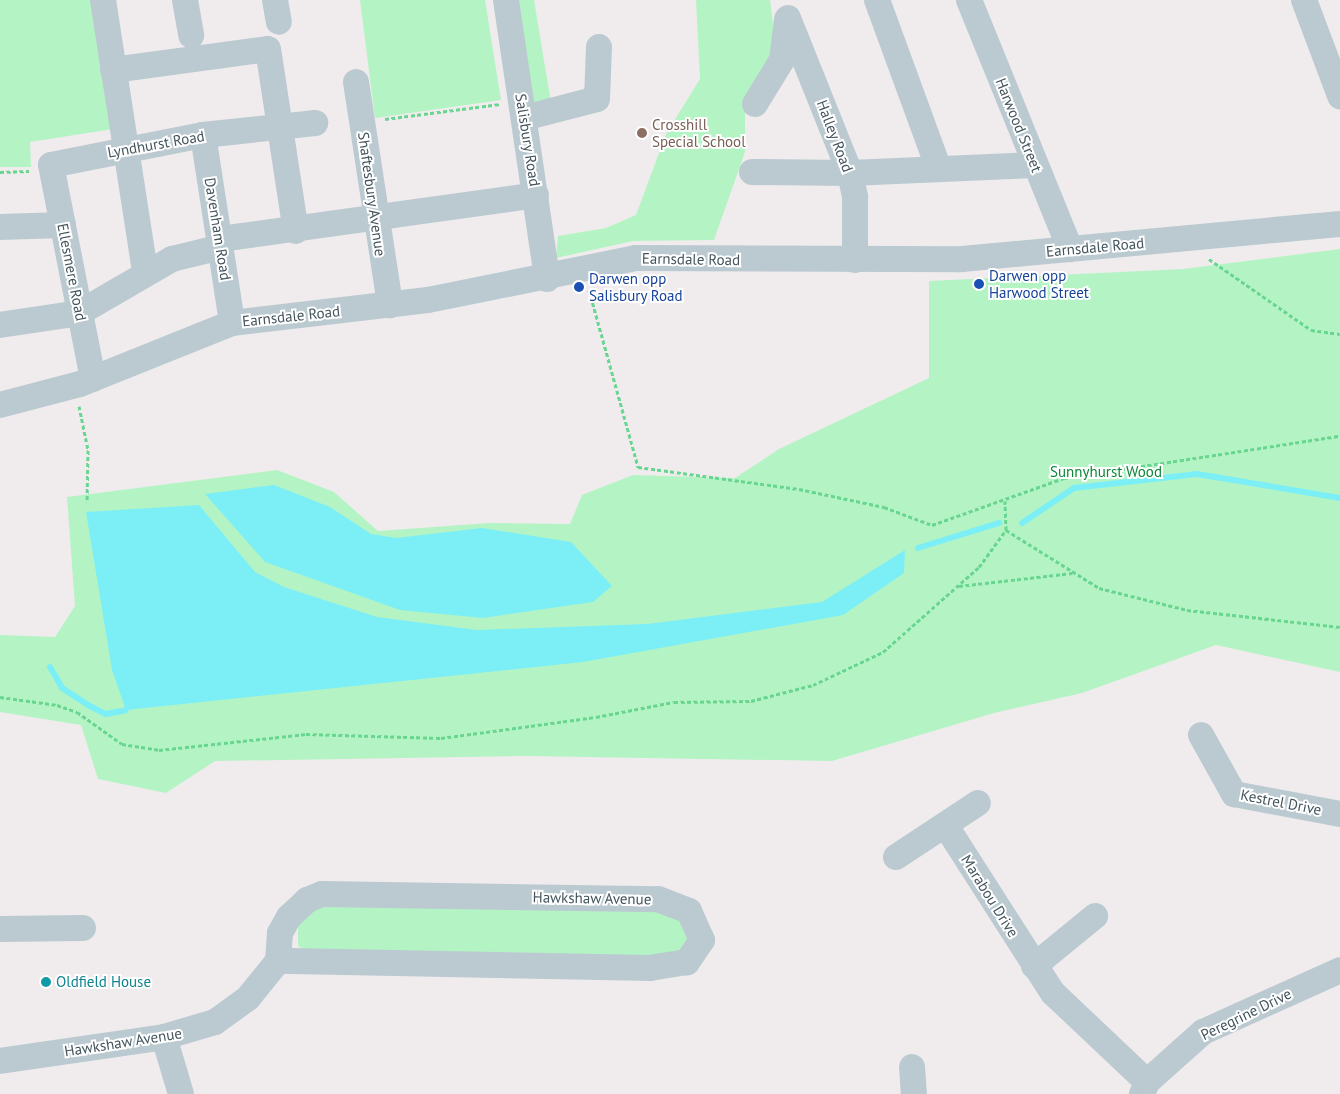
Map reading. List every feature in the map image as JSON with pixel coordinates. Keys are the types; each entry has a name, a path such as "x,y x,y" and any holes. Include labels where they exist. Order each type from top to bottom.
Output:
{"street":[{"path":"103,0 124,150 145,272"},
{"path":"186,0 191,35"},
{"name":"Salisbury Road","path":"506,0 548,280"},
{"path":"877,0 939,169"},
{"name":"Harwood Street","path":"969,0 1070,249"},
{"path":"1304,0 1340,96"},
{"name":"Halley Road","path":"755,104 782,60 788,18 850,173 855,197 855,260"},
{"path":"523,109 597,99 599,47"},
{"path":"113,70 268,49 296,231"},
{"name":"Shaftesbury Avenue","path":"356,82 375,220 390,305"},
{"name":"Lyndhurst Road","path":"51,165 203,135 314,123"},
{"name":"Davenham Road","path":"203,135 232,323"},
{"name":"Ellesmere Road","path":"51,165 79,313 83,383"},
{"path":"752,172 850,173 1035,165"},
{"path":"0,325 79,313 145,272 172,259 221,243 536,195"},
{"name":"Earnsdale Road","path":"0,405 83,383 232,323 390,305 548,280 636,258 962,259 1190,240 1340,224"},
{"path":"0,227 63,225"},
{"name":"Kestrel Drive","path":"1201,735 1234,794 1338,807"},
{"path":"896,857 946,826 978,803"},
{"name":"Marabou Drive","path":"946,826 1053,993 1145,1088"},
{"name":"Hawkshaw Avenue","path":"0,1062 164,1037 197,1029 230,1013 278,960 280,933 289,917 307,900 347,892 658,899 689,911 702,940 686,962 651,968 278,960"},
{"path":"1034,966 1096,916"},
{"path":"0,929 83,928"},
{"name":"Peregrine Drive","path":"1145,1088 1203,1032 1340,970"},
{"path":"164,1037 180,1094"},
{"path":"912,1067 914,1094"}],"path":[{"path":"362,120 523,109"},
{"path":"0,172 34,171 51,165"},
{"path":"1190,240 1203,254 1311,330 1340,334"},
{"path":"584,270 638,467 799,489 884,507 932,525 1005,501 1064,478 1340,436"},
{"path":"83,383 88,450 87,502"},
{"path":"0,697 57,704 77,712 122,744 159,750 306,734 441,738 596,717 674,702 751,701 813,685 883,652 979,567 1006,530 1005,501"},
{"path":"1006,530 1072,573 1099,588 1187,610 1340,627"},
{"path":"958,586 1072,573"}],"green space":[{"path":"0,0 96,0 113,129 30,142 31,167 0,167"},
{"path":"360,0 485,0 501,100 375,118"},
{"path":"519,0 534,0 551,103 534,105"},
{"path":"696,0 770,0 773,24 774,55 745,113 745,152 714,240 633,241 556,258 558,236 606,228 636,215 666,134 700,79"},
{"name":"Sunnyhurst Wood","path":"1340,249 1340,672 1216,645 1082,693 994,713 832,761 527,756 215,761 166,793 98,779 81,725 0,712 0,635 55,637 75,606 67,497 277,470 334,492 378,531 489,523 570,524 582,495 633,475 735,478 779,449 929,378 929,281 1183,269"},
{"path":"322,905 673,911 692,935 677,953 663,956 309,952 298,946 298,923"}],"water":[{"path":"274,485 330,507 371,534 396,538 482,528 571,542 612,586 593,602 483,618 400,610 265,562 205,494"},
{"path":"199,505 255,572 284,587 377,617 477,630 647,624 822,602 905,550 904,573 843,615 583,662 126,710 112,670 86,512"}],"waterway":[{"path":"1022,523 1074,488 1197,474 1340,498"},
{"path":"918,548 999,523"},
{"path":"50,667 62,688 88,705 106,714 126,710"}],"place":[{"name":"Crosshill Special School","path":"642,133"},
{"name":"Darwen opp Harwood Street","path":"979,284"},
{"name":"Darwen opp Salisbury Road","path":"579,287"},
{"name":"Oldfield House","path":"46,982"}]}
